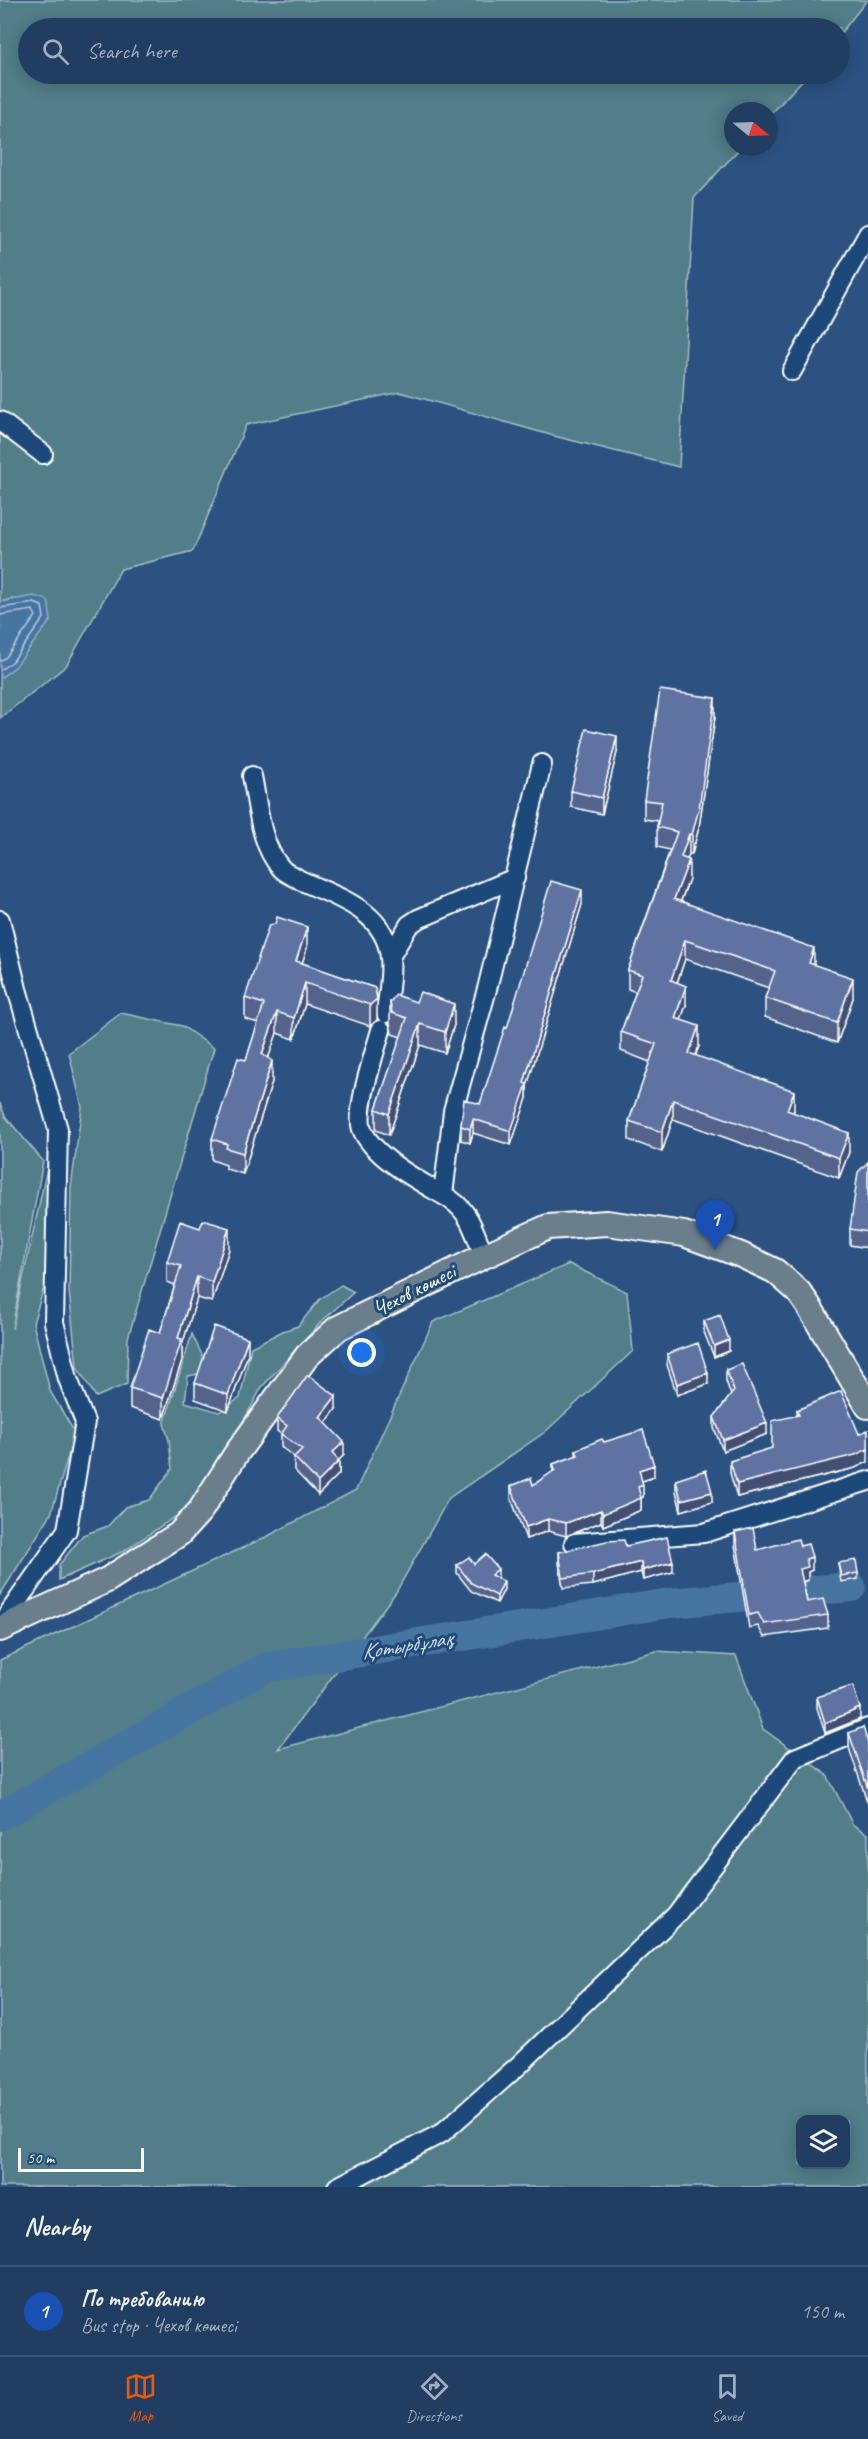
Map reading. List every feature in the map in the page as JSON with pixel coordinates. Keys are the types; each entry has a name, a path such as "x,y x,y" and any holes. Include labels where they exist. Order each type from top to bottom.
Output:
{"main road":[{"name":"Чехов көшесі","path":"0,1627 107,1580 179,1533 200,1511 236,1454 307,1356 338,1328 548,1227 608,1222 684,1234 741,1255 775,1271 798,1291 868,1406"}],"street":[{"path":"792,371 868,234"},
{"path":"0,421 43,454"},
{"path":"443,1195 453,1111 543,764"},
{"path":"252,776 266,842 272,857 282,870 353,904 371,916 385,936 390,957 383,1021 362,1103 360,1116 362,1129 386,1158 458,1203 466,1214 484,1256"},
{"path":"390,957 409,925 418,919 515,878"},
{"path":"0,920 17,989 58,1129 54,1322 68,1379 85,1422 67,1530 0,1627"},
{"path":"574,1543 704,1533 868,1481"},
{"path":"338,2187 442,2133 518,2066 676,1916 795,1758 868,1728"}],"green space":[{"path":"0,0 867,0 850,21 850,18 18,18 18,84 799,84 778,106 778,102 724,102 724,156 733,156 694,198 679,467 554,436 400,392 246,425 193,551 121,569 66,666 0,718 0,678 15,667 12,599 0,602"},
{"path":"121,1013 182,1026 214,1048 128,1338 127,1384 96,1397 77,1367 69,1291 71,1187 82,1107 69,1053"},
{"path":"0,1103 5,1116 43,1161 12,1329 49,1159 45,1284 33,1323 50,1391 75,1433 51,1514 0,1595"},
{"path":"569,1264 627,1292 633,1351 545,1432 449,1498 396,1592 278,1749 656,1651 736,1656 763,1729 827,1775 853,1825 868,1834 868,2187 0,2187 0,1660 266,1537 356,1490 433,1322"},
{"path":"341,1285 354,1292 320,1323 262,1387 222,1460 185,1510 124,1551 59,1580 59,1565 83,1535 108,1526 125,1507 149,1500 172,1469 169,1440 164,1424 192,1334 203,1357 218,1365 215,1371 188,1376 185,1402 219,1412 240,1398 251,1347 298,1326 320,1299"}],"water":[{"path":"34,596 48,600 51,620 15,667 0,678 0,602"}],"building":[{"path":"660,690 715,698 699,808 692,835 689,834 681,857 689,860 674,899 814,948 809,963 853,978 837,1023 765,998 775,971 685,940 671,980 686,986 675,1018 699,1026 689,1053 794,1091 787,1110 849,1133 839,1158 673,1100 662,1132 629,1121 656,1044 621,1032 642,975 628,970 677,832 657,827 662,802 644,800"},
{"path":"586,729 617,736 602,798 571,791"},
{"path":"551,881 582,890 524,1083 527,1084 511,1131 473,1119 470,1129 461,1126 464,1099 480,1104 505,1027 507,1028"},
{"path":"277,917 307,927 296,961 375,988 377,999 370,1005 305,983 294,1018 277,1012 262,1054 272,1061 243,1153 226,1148 227,1144 212,1139 238,1058 246,1060 264,1004 245,998 269,925 275,924"},
{"path":"420,992 454,1004 445,1032 420,1024 389,1114 376,1109 407,1018 392,1013 390,1002 396,995 416,1002"},
{"path":"868,1162 868,1232 850,1229 858,1172"},
{"path":"203,1220 229,1228 212,1282 197,1277 178,1338 182,1339 163,1398 130,1388 149,1329 160,1333 181,1266 167,1262 180,1221 200,1228"},
{"path":"720,1315 729,1340 714,1346 704,1321"},
{"path":"214,1326 248,1338 228,1395 195,1383"},
{"path":"698,1343 708,1373 677,1384 667,1354"},
{"path":"742,1364 767,1423 723,1440 714,1417 734,1391 726,1370"},
{"path":"307,1376 336,1396 320,1417 344,1442 332,1453 339,1461 318,1482 294,1457 302,1449 281,1434 287,1426 277,1418"},
{"path":"841,1391 859,1434 868,1430 868,1449 855,1455 737,1484 730,1461 772,1448 772,1421 799,1415 797,1410"},
{"path":"643,1430 654,1465 639,1470 643,1485 638,1487 641,1498 603,1514 601,1510 566,1523 548,1519 526,1527 511,1486 531,1478 533,1485 555,1470 553,1464 578,1455 576,1450 602,1439 604,1442"},
{"path":"706,1470 712,1492 681,1500 676,1480"},
{"path":"753,1528 757,1550 798,1539 800,1546 808,1544 812,1557 806,1559 808,1567 800,1569 807,1602 823,1599 828,1615 764,1624 758,1613 749,1615 735,1532"},
{"path":"667,1537 673,1562 643,1570 641,1562 593,1574 563,1578 559,1552 607,1541 624,1540 626,1546"},
{"path":"485,1554 498,1569 491,1575 504,1581 497,1596 471,1583 457,1565 469,1557 474,1564"},
{"path":"856,1560 858,1573 841,1576 838,1563"},
{"path":"853,1686 860,1708 825,1723 817,1697"},
{"path":"863,1727 868,1743 868,1789 849,1733"}],"waterway":[{"name":"Қотырбұлақ","path":"0,1816 267,1667 670,1603 851,1587"}],"place":[{"name":"По требованию","path":"715,1250"}]}
